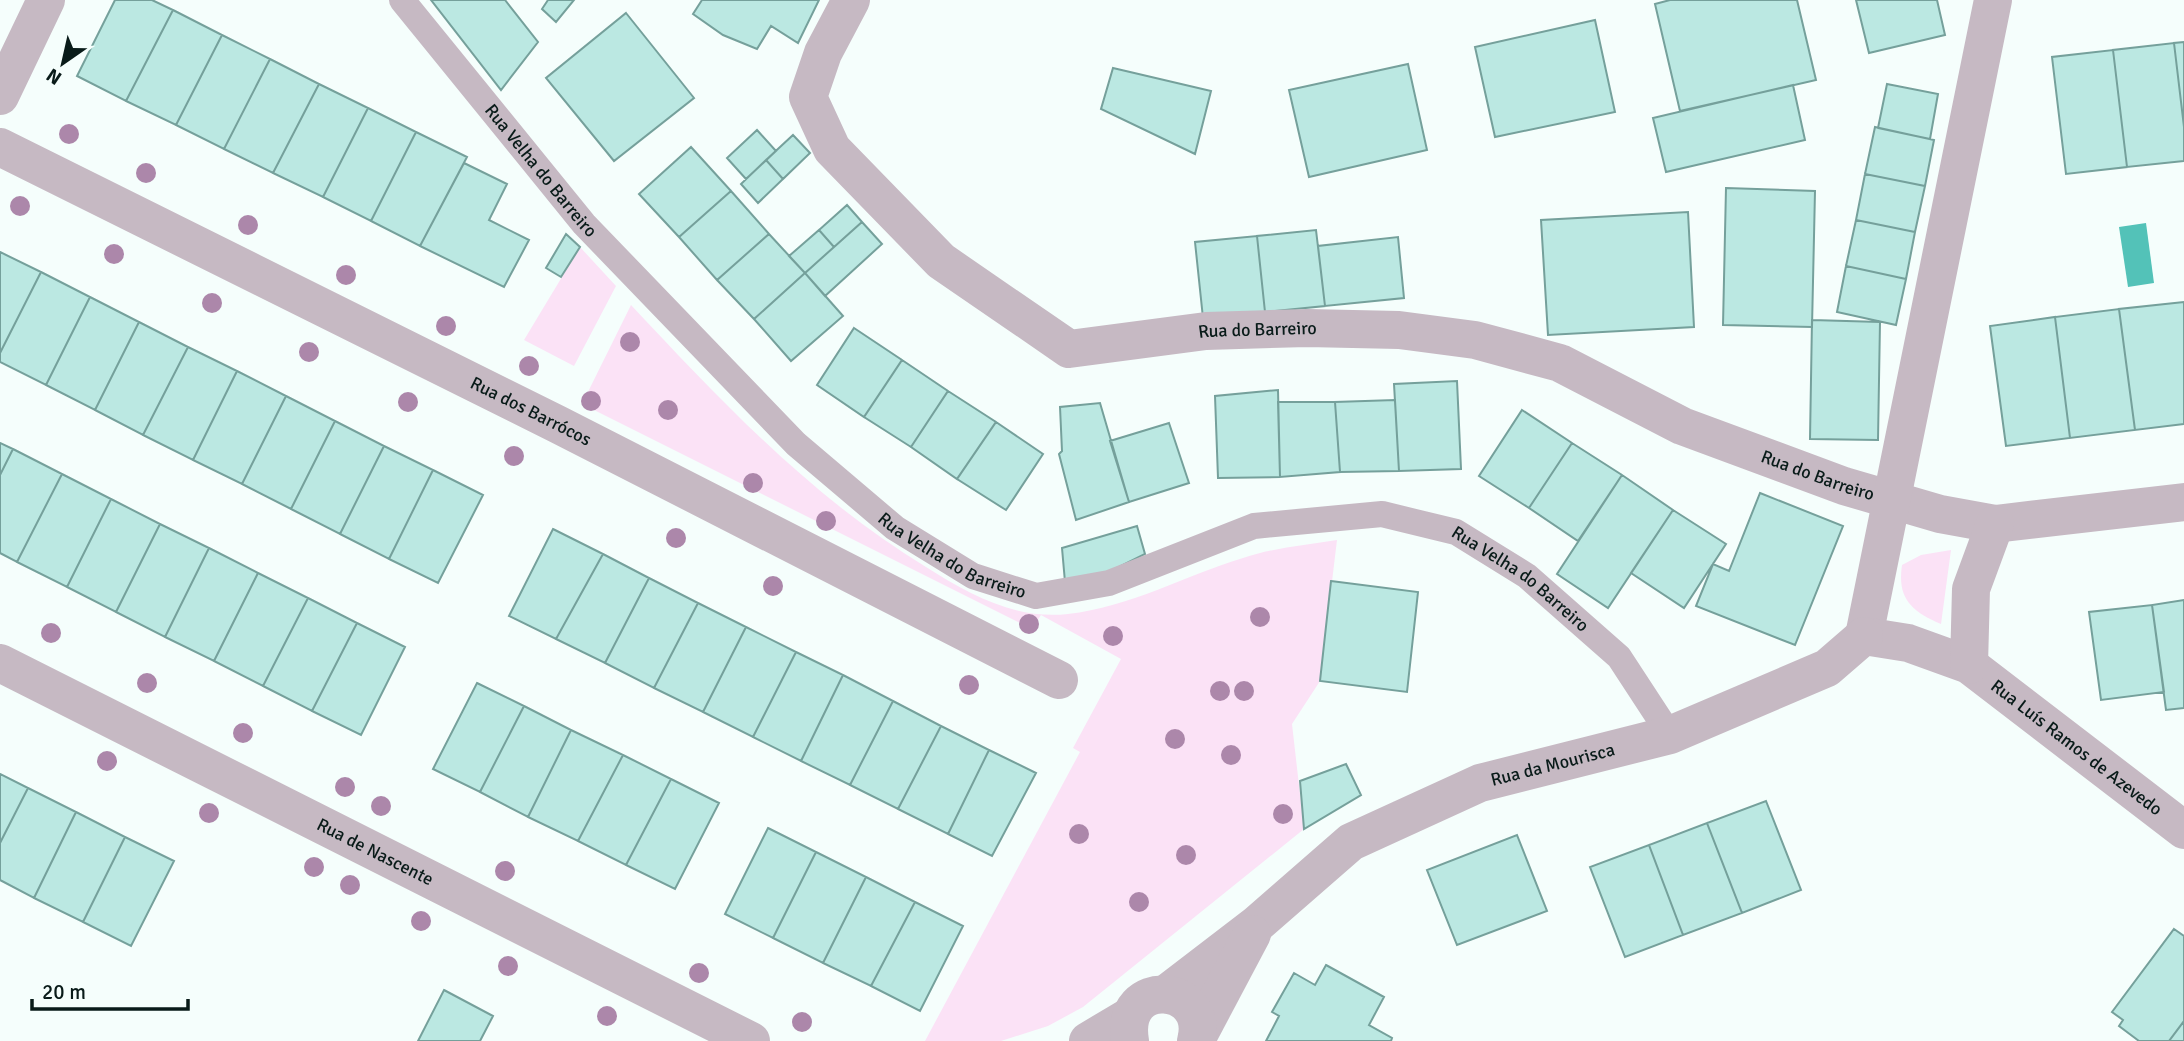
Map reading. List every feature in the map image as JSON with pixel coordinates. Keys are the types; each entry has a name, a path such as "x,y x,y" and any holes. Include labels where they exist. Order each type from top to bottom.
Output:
{"street":[{"path":"0,96 46,0"},
{"name":"Rua do Barreiro","path":"851,0 823,53 808,97 832,149 941,261 1069,349 1206,331 1269,329 1399,330 1475,340 1560,363 1682,426 1844,486 1893,499"},
{"name":"Rua do Barreiro","path":"1864,636 1993,0"},
{"name":"Rua dos Barrócos","path":"0,147 557,424 1059,680"},
{"path":"1893,499 1940,514 1995,524 2184,502"},
{"path":"1969,665 1971,589 1995,524"},
{"name":"Rua da Mourisca","path":"1088,1041 1130,1028 1145,998 1167,993 1257,924 1351,842 1468,788 1670,735 1827,668 1864,636"},
{"name":"Rua Luís Ramos de Azevedo","path":"1864,636 1908,643 1969,665 2184,830"},
{"name":"Rua de Nascente","path":"0,663 751,1041"},
{"name":"Rua da Mourisca","path":"1196,1039 1257,924"},
{"path":"1167,993 1179,997 1195,1014 1196,1039"}],"lane":[{"name":"Rua Velha do Barreiro","path":"402,0 584,224 796,444 895,528 973,576 1036,596 1109,583 1254,526 1382,514 1457,532 1527,576 1619,657 1670,735"}],"shaded area":[{"path":"580,247 616,286 574,366 524,340"},
{"path":"631,305 769,446 844,510 884,540 942,577 993,603 1011,609 1048,615 1091,610 1135,598 1254,555 1337,540 1320,681 1292,724 1304,829 1083,1007 1048,1026 1001,1041 925,1041 1080,752 1073,748 1121,659 1041,615 1032,629 582,404"},
{"path":"1951,550 1941,624 1922,614 1908,602 1902,586 1902,565 1921,555"}],"water":[{"path":"2146,223 2154,283 2128,287 2119,227"}],"building":[{"path":"115,0 152,0 173,10 126,101 77,76"},
{"path":"431,0 505,0 538,42 501,90"},
{"path":"548,0 574,0 556,22 542,9"},
{"path":"702,0 819,0 798,43 771,26 757,49 723,35 693,14"},
{"path":"1670,0 1797,0 1816,80 1680,111 1655,4"},
{"path":"1856,0 1937,0 1945,35 1869,53"},
{"path":"173,10 222,35 176,125 126,101"},
{"path":"626,13 694,98 614,161 546,78"},
{"path":"1595,20 1615,112 1495,137 1475,47"},
{"path":"222,35 270,59 224,149 176,125"},
{"path":"2184,42 2184,127 2174,43"},
{"path":"2174,43 2184,127 2184,161 2127,167 2113,50"},
{"path":"2113,50 2127,167 2066,174 2052,57"},
{"path":"270,59 319,84 273,173 224,149"},
{"path":"1408,64 1427,150 1309,177 1289,90"},
{"path":"1113,68 1211,91 1195,154 1101,109"},
{"path":"319,84 368,108 323,197 273,173"},
{"path":"1887,84 1938,94 1930,139 1878,128"},
{"path":"1793,85 1805,140 1666,172 1653,118"},
{"path":"368,108 416,132 371,221 323,197"},
{"path":"1875,127 1934,140 1925,186 1865,174"},
{"path":"757,130 776,151 746,179 727,158"},
{"path":"416,132 467,157 420,246 371,221"},
{"path":"793,135 810,153 783,179 766,160"},
{"path":"691,147 731,191 679,237 639,194"},
{"path":"766,160 783,179 758,203 741,184"},
{"path":"464,163 507,184 489,220 529,240 504,287 420,246"},
{"path":"1865,174 1925,186 1915,232 1856,220"},
{"path":"1726,188 1815,191 1812,327 1723,325"},
{"path":"731,191 769,234 717,280 679,237"},
{"path":"847,205 862,222 834,247 819,230"},
{"path":"1688,212 1694,327 1548,335 1541,220"},
{"path":"1856,220 1915,232 1906,279 1846,266"},
{"path":"862,222 882,244 825,296 805,273"},
{"path":"819,230 834,247 805,273 789,256"},
{"path":"1316,230 1325,306 1265,312 1257,236"},
{"path":"566,234 580,247 561,277 546,268"},
{"path":"769,234 805,273 754,319 717,280"},
{"path":"1257,236 1265,312 1203,318 1195,242"},
{"path":"1398,237 1404,298 1325,306 1318,246"},
{"path":"0,252 41,272 0,353"},
{"path":"1846,266 1906,279 1896,325 1837,312"},
{"path":"41,272 90,297 46,385 0,362 0,353"},
{"path":"805,273 843,316 791,361 754,319"},
{"path":"90,297 139,322 95,410 46,385"},
{"path":"2184,302 2184,424 2135,430 2119,309"},
{"path":"2119,309 2135,430 2070,438 2055,317"},
{"path":"2055,317 2070,438 2006,446 1990,326"},
{"path":"1812,320 1880,322 1878,440 1810,439"},
{"path":"139,322 188,347 143,435 95,410"},
{"path":"854,328 902,360 864,417 817,385"},
{"path":"188,347 237,371 193,460 143,435"},
{"path":"902,360 948,391 911,447 864,417"},
{"path":"237,371 286,396 242,484 193,460"},
{"path":"1457,381 1461,469 1399,471 1394,384"},
{"path":"1278,390 1280,477 1218,478 1215,396"},
{"path":"948,391 996,422 957,479 911,447"},
{"path":"286,396 335,421 291,509 242,484"},
{"path":"1395,400 1399,471 1340,472 1335,402"},
{"path":"1278,402 1335,402 1340,472 1280,477"},
{"path":"1100,403 1129,502 1076,520 1059,454 1062,451 1060,407"},
{"path":"1522,410 1572,443 1529,508 1479,476"},
{"path":"335,421 384,446 340,534 291,509"},
{"path":"996,422 1043,454 1006,510 957,479"},
{"path":"1169,423 1189,483 1129,502 1110,441"},
{"path":"0,443 13,449 0,475"},
{"path":"1572,443 1622,475 1578,541 1529,508"},
{"path":"384,446 433,470 389,559 340,534"},
{"path":"13,449 62,474 17,562 0,553 0,475"},
{"path":"433,470 483,495 438,583 389,559"},
{"path":"62,474 111,499 67,587 17,562"},
{"path":"1622,475 1673,510 1608,608 1557,574"},
{"path":"1760,493 1843,526 1795,645 1696,606 1713,564 1729,571"},
{"path":"111,499 160,524 116,612 67,587"},
{"path":"1673,510 1726,544 1684,608 1631,573"},
{"path":"160,524 209,548 165,637 116,612"},
{"path":"1137,526 1145,554 1105,574 1065,582 1062,548"},
{"path":"553,529 603,554 556,639 509,616"},
{"path":"209,548 258,573 214,661 165,637"},
{"path":"603,554 649,578 605,663 556,639"},
{"path":"258,573 308,598 263,686 214,661"},
{"path":"649,578 698,603 654,688 605,663"},
{"path":"1331,581 1418,592 1407,692 1320,681"},
{"path":"308,598 357,623 312,711 263,686"},
{"path":"2184,600 2184,708 2166,710 2152,605"},
{"path":"698,603 746,627 703,712 654,688"},
{"path":"2152,605 2164,692 2101,700 2089,612"},
{"path":"357,623 405,647 361,735 312,711"},
{"path":"746,627 796,652 753,737 703,712"},
{"path":"796,652 843,675 801,761 753,737"},
{"path":"843,675 893,701 850,785 801,761"},
{"path":"477,683 524,706 480,792 433,769"},
{"path":"893,701 941,726 898,809 850,785"},
{"path":"524,706 571,730 528,817 480,792"},
{"path":"941,726 989,750 948,834 898,809"},
{"path":"571,730 623,755 578,841 528,817"},
{"path":"989,750 1036,773 992,856 948,834"},
{"path":"623,755 671,779 626,865 578,841"},
{"path":"1346,764 1361,795 1304,829 1300,781"},
{"path":"0,774 28,788 0,843"},
{"path":"671,779 719,803 675,889 626,865"},
{"path":"28,788 76,812 34,898 0,880 0,843"},
{"path":"1766,801 1801,890 1742,913 1707,823"},
{"path":"76,812 125,837 83,922 34,898"},
{"path":"1707,823 1742,913 1683,935 1649,845"},
{"path":"768,828 816,852 773,938 725,914"},
{"path":"1517,835 1547,911 1457,945 1427,870"},
{"path":"125,837 174,861 131,946 83,922"},
{"path":"1649,845 1683,935 1625,957 1590,867"},
{"path":"816,852 866,877 823,963 773,938"},
{"path":"866,877 915,902 871,986 823,963"},
{"path":"915,902 963,926 920,1011 871,986"},
{"path":"2174,929 2184,936 2184,1021 2169,1041 2139,1041 2119,1026 2123,1020 2112,1012"},
{"path":"1326,965 1384,997 1369,1025 1392,1038 1391,1041 1266,1041 1279,1016 1272,1012 1294,973 1315,985"},
{"path":"444,990 493,1016 480,1041 418,1041"},
{"path":"2184,1021 2184,1041 2169,1041"}]}
